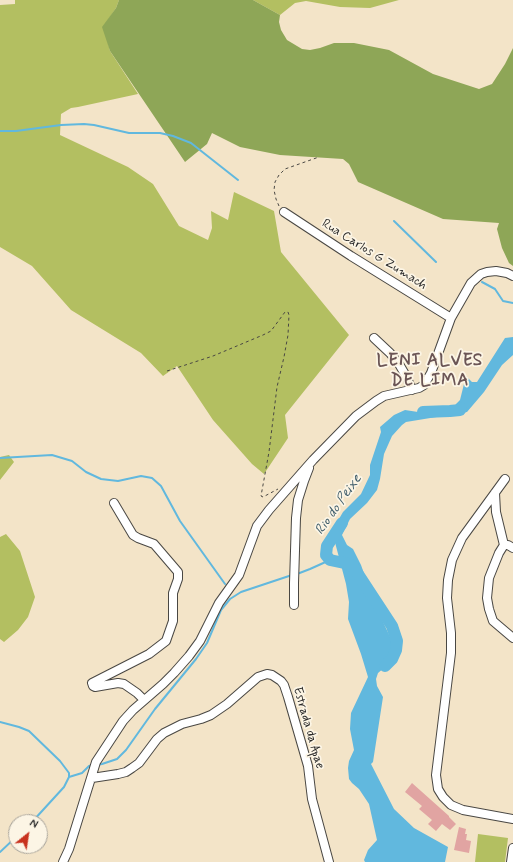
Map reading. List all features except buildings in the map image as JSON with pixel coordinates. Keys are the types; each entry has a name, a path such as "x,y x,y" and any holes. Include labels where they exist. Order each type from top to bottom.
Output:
{"street":[{"name":"Rua Carlos G Zumach","path":"284,212 351,256 451,318"},
{"path":"63,862 69,848 94,770 123,721 132,710 174,673 189,656 200,640 219,602 239,574 258,526 269,510 313,460 356,416 376,401 393,393 412,390 424,385 451,318 471,283 481,274 487,272 496,271 513,276"},
{"path":"374,338 390,353 406,376 412,390"},
{"path":"294,604 296,518 298,500 313,460"},
{"path":"505,479 462,538 452,560 448,580 447,598 451,633 451,653 436,775 438,790 451,805 463,810 513,819"},
{"path":"495,493 496,512 504,545 495,560 491,572 487,598 488,609 493,620 513,638"},
{"path":"114,502 133,535 153,543 178,572 178,579 173,593 173,621 166,641 149,654 92,683 95,687 118,683 124,684 131,688 144,700"},
{"path":"504,545 508,545 513,548"},
{"name":"Estrada da Apae","path":"94,770 118,774 126,772 139,763 157,739 173,727 211,715 228,704 258,677 263,675 272,675 284,685 288,697 308,766 312,799 329,862"},
{"path":"511,862 513,848"}],"path":[{"path":"284,212 278,205 274,190 275,182 279,175 286,169 319,157"},
{"path":"167,371 213,356 263,335 271,330 285,312 288,312 288,335 277,387 269,452 261,496 264,497 280,488 288,488"}],"green space":[{"path":"15,0 119,0 116,8 104,26 110,51 138,94 71,108 61,114 60,135 128,167 153,184 179,226 208,240 212,228 211,211 228,220 234,192 274,211 281,252 349,335 285,415 288,438 264,474 252,464 213,420 177,366 163,376 141,353 71,310 32,266 0,247 0,5 15,4"},
{"path":"119,0 253,0 280,15 279,22 281,30 287,40 302,49 310,50 334,43 354,43 389,50 433,74 479,89 492,84 513,48 513,266 509,263 502,248 497,229 499,223 443,219 358,182 349,164 343,159 280,155 240,147 212,133 207,144 185,162 110,51 102,27 116,8"},
{"path":"253,0 399,0 370,8 340,7 306,1 295,3 280,15"},
{"path":"9,455 14,462 0,480 0,457"},
{"path":"6,534 20,551 35,597 28,617 18,630 4,642 0,639 0,537"},
{"path":"478,834 508,838 505,862 475,862"}],"water":[{"path":"513,337 513,355 502,365 484,392 467,412 406,422 392,436 384,454 377,490 367,503 350,519 342,535 347,545 353,549 361,565 376,607 393,643 394,656 391,662 378,673 376,679 377,686 383,697 373,762 371,764 394,809 414,828 448,847 445,862 365,862 364,860 368,850 377,840 369,804 359,789 349,779 348,768 349,761 354,750 350,729 351,713 368,677 348,619 349,602 346,584 332,531 343,512 361,494 370,475 370,465 381,432 380,427 394,415 405,410 418,412 429,409 440,412 446,411 453,407 460,400 466,376 472,382 477,382 505,338"}],"waterway":[{"path":"0,131 16,131 61,125 84,124 129,133 160,133 191,143 238,180"},
{"path":"394,221 436,262"},
{"path":"482,282 495,289 503,301 513,303"},
{"name":"Rio do Peixe","path":"423,412 460,410 461,408"},
{"path":"0,458 52,455 72,461 86,472 101,479 118,481 141,476 152,478 161,486 180,521 225,584"},
{"name":"Rio do Peixe","path":"342,523 327,546 326,555 330,560 349,564 354,568 392,626 397,641 396,650 392,659 385,666"},
{"path":"297,574 330,560"},
{"path":"97,765 117,759 126,750 155,709 196,659 207,643 221,610 230,599 241,592 292,575"},
{"path":"0,722 29,731 60,761 69,773 69,777 64,787 39,814"},
{"path":"69,777 82,773 92,765"},
{"path":"0,852 8,844"}],"district":[{"name":"LENI ALVES DE LIMA","path":"430,371"}]}
